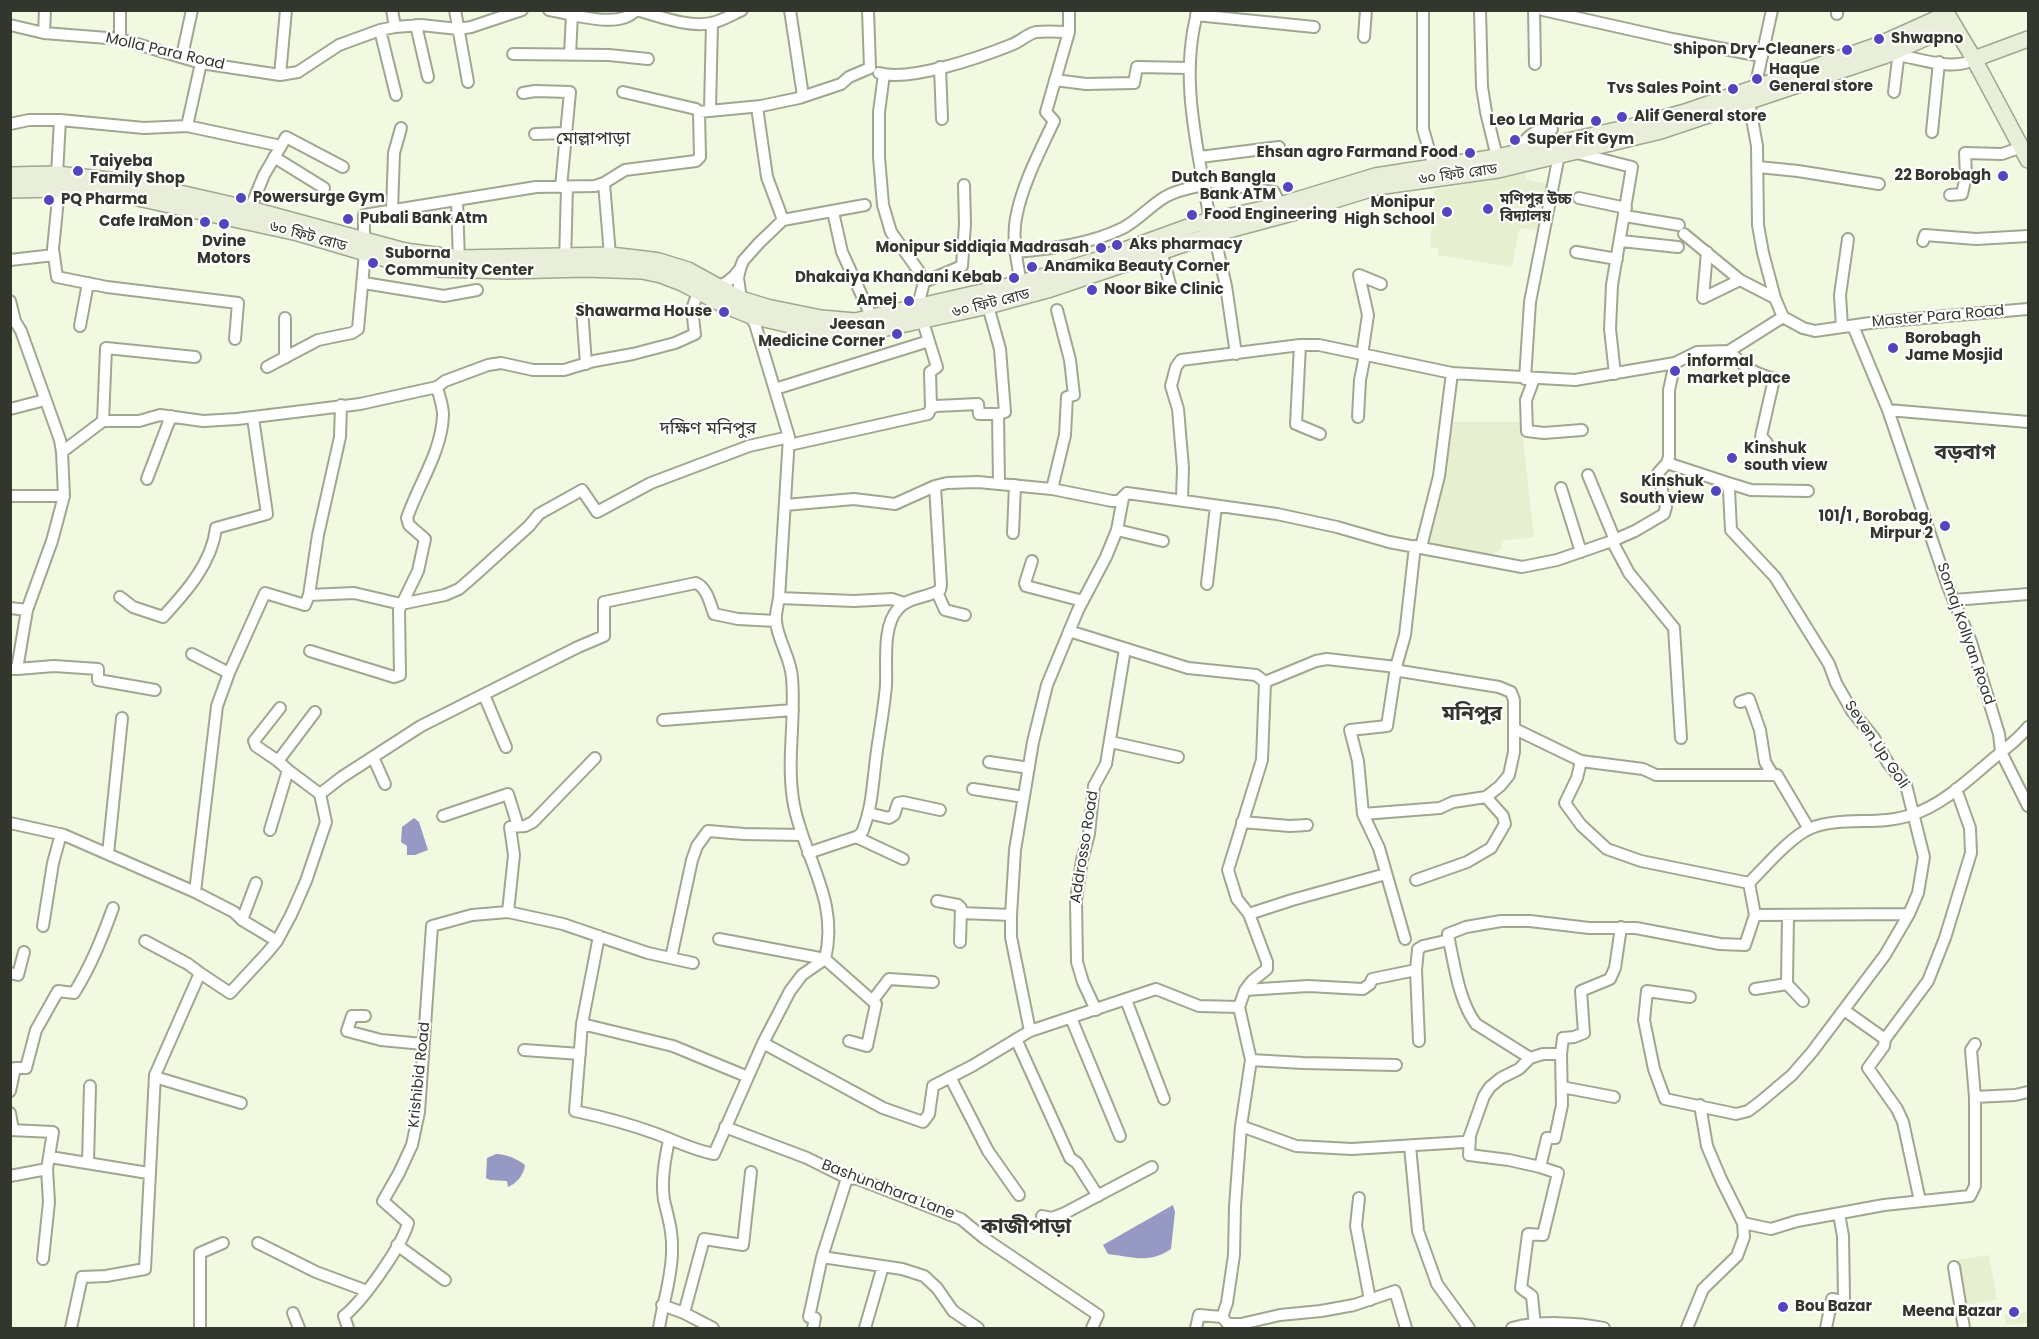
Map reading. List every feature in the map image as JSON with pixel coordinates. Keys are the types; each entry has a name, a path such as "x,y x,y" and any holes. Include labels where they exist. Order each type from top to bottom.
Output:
{"street":[{"path":"44,33 45,10"},
{"path":"120,10 120,39"},
{"path":"182,56 192,10"},
{"path":"280,75 286,10"},
{"path":"392,10 395,27"},
{"path":"455,10 468,82"},
{"name":"Molla Para Road","path":"10,25 44,33 120,39 201,63 280,75 298,72 339,45 380,30 416,25 471,27 522,10"},
{"path":"549,10 613,22 632,16 636,10 682,22 712,23 742,10"},
{"path":"790,10 803,96"},
{"path":"868,10 870,68"},
{"path":"1021,284 1015,252 1016,218 1033,166 1054,121 1046,112 1069,32 1069,10"},
{"path":"1364,37 1366,10"},
{"path":"1422,10 1423,129 1434,167"},
{"path":"1480,10 1482,87 1497,157"},
{"path":"1534,10 1535,64"},
{"path":"1543,10 1761,56"},
{"path":"1182,499 1183,468 1178,409 1171,386 1176,367 1181,360 1300,345 1329,346 1452,373 1575,381 1674,363 1697,352 1729,351 1783,317 1762,253 1758,225 1757,146 1752,95 1772,10"},
{"path":"1236,354 1226,286 1212,228 1189,92 1194,25 1197,13 1314,27"},
{"path":"570,55 572,14"},
{"path":"1948,17 1974,58 2026,153 1965,153 1966,176 1962,195 1950,195"},
{"name":"৬০ ফিট রোড","path":"1290,206 1375,176 1497,157 1634,126 1752,95 1899,51 1948,17"},
{"name":"৬০ ফিট রোড","path":"702,287 718,286 741,298 761,314 836,320 855,321 988,306 1051,289 1161,251 1212,228 1290,206 1377,187 1498,170 1661,131 1948,17"},
{"path":"267,367 318,340 352,333 358,329 364,283 364,214 536,187 595,186 625,170 699,159 712,23"},
{"path":"416,25 428,77"},
{"path":"380,30 396,95"},
{"path":"623,92 705,111 757,106 803,96 841,84 849,76 870,68 884,74 920,72 970,60 1014,44 1035,32 1069,32"},
{"path":"1899,51 1902,56 1961,65 1967,64 1974,58 2028,39"},
{"path":"1894,92 1899,51"},
{"path":"513,54 609,55 648,59"},
{"path":"1932,132 1939,62"},
{"path":"187,126 201,63"},
{"path":"940,67 942,119"},
{"path":"1055,80 1086,84 1134,83 1137,67 1190,68"},
{"path":"309,595 354,593 402,604 434,598 459,589 529,526 539,513 582,490 597,512 651,483 749,446 789,441 928,414 931,408 930,372 937,367 921,313 924,282 891,232 883,205 879,157 879,112 884,74"},
{"path":"523,93 570,92 564,187 566,262"},
{"path":"757,106 767,177 783,220"},
{"path":"10,124 28,120 60,120 144,128 187,126 281,146"},
{"path":"60,120 54,255 57,277 238,303 235,339"},
{"path":"392,210 394,153 401,128"},
{"path":"1520,152 1521,144 1525,139 1542,129 1552,129"},
{"path":"535,134 566,133"},
{"path":"250,209 286,137 344,167"},
{"path":"1200,157 1279,147"},
{"path":"1574,152 1632,167 1612,285 1610,329 1615,374"},
{"path":"1559,155 1530,302 1527,431 1544,434 1582,430"},
{"path":"274,157 324,188"},
{"path":"1758,168 1798,171 1879,184"},
{"name":"৬০ ফিট রোড","path":"10,175 58,182 136,183 182,200 298,233 364,246"},
{"name":"৬০ ফিট রোড","path":"10,190 58,182"},
{"path":"604,183 610,262"},
{"path":"1015,252 1055,248 1099,238 1126,226 1165,197 1204,183 1274,192 1290,206"},
{"path":"924,282 962,266 965,224 964,185"},
{"path":"1579,198 1682,229 1740,280 1775,298"},
{"name":"৬০ ফিট রোড","path":"182,200 250,209 394,255 428,255 459,264 659,261 688,270 702,287 724,305 825,333 843,334 882,330 921,313 1021,284 1168,233 1212,228"},
{"path":"457,200 459,264"},
{"path":"741,298 738,278 743,261 783,220 865,206"},
{"path":"833,212 842,252 872,318"},
{"path":"1923,241 1925,235 1976,239 2028,236"},
{"name":"Somaj Kollyan Road","path":"1848,239 1840,295 1847,326 1888,410 1947,584 1971,642 1999,734 2001,752 2028,806"},
{"path":"1621,241 1677,247"},
{"path":"1161,251 1170,284"},
{"path":"1576,252 1617,259"},
{"path":"1707,252 1703,298 1740,280"},
{"path":"10,261 54,255"},
{"path":"718,286 732,280 740,269"},
{"path":"1359,417 1360,380 1368,315 1359,275 1381,284"},
{"path":"80,326 88,283"},
{"path":"364,283 444,296 477,290"},
{"path":"62,452 103,421 139,420 160,415 203,421 253,417 390,398 437,387 446,381 494,364 501,363 533,370 564,370 633,354 675,343 695,334 692,309 702,287"},
{"path":"10,301 13,321 21,332 60,440 64,496 52,541 27,610 14,669 54,666 98,669 98,680 155,690"},
{"path":"931,408 978,404 979,414 1005,412 1000,349 988,306"},
{"path":"582,309 586,364"},
{"name":"Master Para Road","path":"1783,317 1793,324 1815,331 1877,322 2028,309"},
{"path":"1052,489 1065,435 1067,397 1074,395 1070,360 1057,310"},
{"path":"599,936 582,1024 575,1111 618,1121 660,1134 669,1140 696,1150 714,1154 763,1043 790,991 802,975 825,959 830,942 830,919 823,891 801,835 790,784 792,677 790,662 776,621 789,441 775,389 761,314"},
{"path":"285,318 285,358"},
{"path":"775,389 929,341"},
{"path":"1300,345 1296,424 1320,434"},
{"path":"103,421 106,348 195,357"},
{"path":"1729,351 1744,368 1752,373 1774,379 1761,436 1767,443"},
{"path":"1030,1031 1011,937 1013,868 1029,768 1047,685 1069,631 1106,557 1117,530 1123,498 1127,493 1277,514 1337,527 1389,542 1522,567 1557,560 1614,541 1664,514 1666,507 1658,473 1669,457 1669,390 1674,363"},
{"path":"1405,939 1379,848 1363,814 1358,761 1350,730 1387,726 1396,667 1405,635 1418,547 1439,477 1452,373"},
{"path":"310,651 394,677 400,675 399,610 418,571 425,539 408,525 407,518 434,453 442,424 442,406 437,387"},
{"path":"10,409 45,400"},
{"path":"195,892 217,706 229,673 265,593 305,605 309,595 318,535 339,445 341,405"},
{"path":"1888,410 2028,422"},
{"path":"998,414 999,483"},
{"path":"147,479 171,416"},
{"path":"120,597 133,608 164,617 186,592 212,551 216,528 267,514 253,417"},
{"path":"1667,463 1751,490 1808,491"},
{"path":"1588,475 1629,573 1674,628 1681,738"},
{"name":"Seven Up Goli","path":"1690,997 1647,991 1644,1020 1654,1069 1665,1099 1736,1114 1748,1111 1792,1075 1885,955 1909,914 1921,882 1924,857 1906,785 1888,763 1874,738 1852,711 1836,683 1829,664 1775,578 1731,530 1730,490 1725,482"},
{"path":"785,505 854,499 895,504 947,483 999,483 1052,489 1112,501 1123,498"},
{"path":"1013,533 1015,485"},
{"path":"808,853 861,835 864,827 885,694 885,650 896,610 904,603 937,592 941,585 935,486"},
{"path":"1561,488 1581,552"},
{"path":"10,495 64,496"},
{"path":"1207,584 1216,506"},
{"path":"1117,530 1163,541"},
{"path":"1032,561 1026,586 1083,601"},
{"path":"320,794 421,726 604,636 604,602 696,584 701,586 706,593 714,614 738,619 776,621"},
{"path":"937,592 945,610 965,615"},
{"path":"1954,600 2028,594"},
{"path":"779,598 854,601 892,599 904,603"},
{"path":"10,608 27,610"},
{"path":"1069,631 1188,669 1256,675 1265,682"},
{"name":"Addrosso Road","path":"1096,1010 1077,963 1076,900 1082,860 1089,834 1094,786 1106,764 1111,742 1125,649"},
{"path":"192,654 229,673"},
{"path":"1265,682 1316,661 1327,659 1396,667 1400,670 1498,687 1511,692 1514,700 1514,752 1509,775 1500,786 1486,797 1453,802 1440,808 1363,814"},
{"path":"1222,1317 1227,1303 1234,1255 1241,1126 1251,1060 1239,1007 1245,990 1267,969 1267,962 1249,914 1237,899 1228,870 1262,760 1265,682"},
{"path":"484,694 506,747"},
{"path":"1740,702 1749,699 1761,730 1765,762 1773,776"},
{"path":"145,941 188,964 230,993 277,941 306,881 326,822 320,794 256,746 254,741 280,708"},
{"path":"663,720 793,710"},
{"path":"278,761 315,712"},
{"path":"108,854 122,718"},
{"path":"1749,884 1783,849 1809,828 1893,819 1936,805 2028,727"},
{"path":"1515,729 1581,761 1643,769 1656,775 1777,776 1809,828"},
{"path":"1111,742 1178,757"},
{"path":"373,758 385,784"},
{"path":"595,758 533,822 510,827 514,855 508,912 563,924 648,953 693,963"},
{"path":"1581,761 1577,778 1565,803 1581,825 1607,849 1631,859 1749,884"},
{"path":"989,762 1029,768"},
{"path":"270,830 288,770"},
{"path":"973,789 1024,797"},
{"path":"1920,1201 1903,1122 1897,1109 1868,1068 1928,981 1945,938 1971,853 1970,828 1956,789"},
{"path":"443,816 508,794 518,826"},
{"path":"1416,880 1467,862 1491,848 1505,824 1503,816 1486,797"},
{"path":"868,813 889,818 894,815 898,803 901,802 940,810"},
{"path":"1242,822 1307,825"},
{"path":"10,823 61,834 195,892 234,912 242,920 277,941"},
{"path":"670,958 692,860 697,846 708,831 801,835"},
{"path":"44,926 53,863 61,834"},
{"path":"856,837 903,859"},
{"path":"1249,914 1386,874"},
{"path":"242,920 256,883"},
{"path":"1530,1058 1476,1024 1471,1017 1465,1004 1448,934 1467,927 1501,921 1530,921 1589,928 1621,927 1720,944 1745,945 1755,915 1749,884"},
{"path":"937,901 958,904 961,908 960,942"},
{"path":"10,1091 15,1068 26,1068 36,1030 58,991 74,993 96,956 113,908"},
{"name":"Krishibid Road","path":"348,1329 344,1316 360,1302 367,1292 408,1223 383,1201 412,1145 419,1112 432,926 471,915 508,912"},
{"path":"961,913 1011,915"},
{"path":"1755,915 1909,914"},
{"path":"1788,916 1787,984 1803,1001"},
{"path":"1540,1167 1548,1138 1555,1138 1562,1105 1563,1038 1584,1033 1581,991 1610,979 1616,968 1621,927"},
{"path":"718,939 825,959 876,1004 867,1046 849,1041"},
{"path":"1419,1041 1416,970 1418,949 1449,940"},
{"path":"10,973 18,975 24,952"},
{"path":"1245,990 1308,986 1363,988 1370,984 1372,979 1416,970"},
{"path":"71,1329 82,1277 106,1276 145,1269 148,1173 155,1077 200,974"},
{"path":"873,1000 889,979 933,982"},
{"path":"1755,988 1787,984"},
{"path":"763,1043 883,1108 923,1122 929,1114 933,1086 972,1066 1030,1031 1156,989 1199,1006 1239,1007"},
{"path":"1126,1000 1164,1099"},
{"path":"1844,1010 1886,1039"},
{"path":"365,1016 352,1016 347,1031 381,1040 423,1044"},
{"path":"1071,1018 1120,1136"},
{"path":"582,1024 673,1046 748,1077"},
{"path":"1016,1039 1070,1158 1077,1163 1098,1196"},
{"path":"1743,1222 1771,1229 1797,1221 1839,1214 1920,1201 1970,1196 1973,1193 1975,1096 1971,1050 1975,1044"},
{"path":"524,1050 580,1054"},
{"path":"1241,1126 1296,1146 1352,1149 1464,1142 1468,1141 1484,1096 1490,1087 1501,1078 1519,1069 1530,1058 1543,1054 1561,1054"},
{"path":"1251,1060 1396,1065"},
{"path":"155,1077 241,1103"},
{"path":"950,1077 988,1151 1019,1195"},
{"path":"88,1162 90,1086"},
{"path":"1562,1087 1614,1097"},
{"path":"1975,1096 2015,1095 2028,1092"},
{"path":"1687,1329 1703,1289 1737,1256 1744,1237 1743,1222 1707,1146 1700,1106"},
{"path":"10,1113 12,1130 53,1132 47,1169 49,1202 43,1259"},
{"name":"Bashundhara Lane","path":"725,1127 807,1158 847,1178 858,1179 961,1219 984,1238 1098,1315 1092,1329"},
{"path":"1470,1136 1469,1155 1509,1160 1558,1173 1543,1235 1528,1234 1524,1255 1521,1288 1532,1296 1535,1326"},
{"path":"659,1329 671,1273 672,1231 664,1198 663,1180 669,1140"},
{"path":"1410,1146 1418,1231 1437,1284 1470,1329"},
{"path":"50,1157 148,1173"},
{"path":"1042,1216 1052,1218 1065,1213 1152,1167"},
{"path":"10,1176 47,1169"},
{"path":"684,1313 704,1239 742,1245 751,1172"},
{"path":"813,1329 815,1318 808,1317 822,1257 847,1178"},
{"path":"1359,1198 1356,1226 1370,1300"},
{"path":"1826,1329 1832,1299 1843,1301 1844,1298 1839,1214"},
{"path":"200,1329 200,1253 223,1243"},
{"path":"258,1243 316,1272 367,1292"},
{"path":"397,1245 445,1280"},
{"path":"822,1257 902,1269 924,1276 937,1288 953,1311 978,1329"},
{"path":"865,1329 883,1266"},
{"path":"1954,1267 1964,1329"},
{"path":"1196,1329 1199,1315 1222,1317 1228,1324 1265,1324 1280,1315 1321,1311 1370,1300 1395,1291 1406,1329"},
{"path":"663,1305 684,1313 713,1329"},
{"path":"293,1313 299,1329"},
{"path":"1514,1328 1583,1325 1604,1329"}],"shaded area":[{"name":"মণিপুর উচ্চ বিদ্যালয়","path":"1526,172 1525,179 1549,184 1540,231 1524,228 1519,230 1512,267 1438,255 1438,248 1430,247 1434,190"},
{"path":"1449,422 1523,422 1534,537 1501,541 1501,549 1492,555 1426,544 1443,484"},
{"path":"1989,1255 1997,1300 1965,1305 1957,1260"},
{"path":"2028,1312 2028,1323 2006,1325 2004,1315"}],"water":[{"path":"414,818 419,822 428,850 415,855 407,855 407,846 401,842 402,827"},
{"path":"496,1154 512,1157 525,1165 519,1179 508,1187 507,1181 486,1178 487,1158"},
{"path":"1173,1205 1175,1212 1171,1249 1148,1258 1108,1254 1103,1245"}],"place":[{"name":"Shwapno","path":"1879,39"},
{"name":"Shipon Dry-Cleaners","path":"1847,50"},
{"name":"Haque General store","path":"1757,79"},
{"name":"Tvs Sales Point","path":"1733,89"},
{"name":"Alif General store","path":"1622,117"},
{"name":"Leo La Maria","path":"1596,121"},
{"name":"Super Fit Gym","path":"1515,140"},
{"name":"Ehsan agro Farmand Food","path":"1470,153"},
{"name":"Taiyeba Family Shop","path":"78,171"},
{"name":"22 Borobagh","path":"2003,176"},
{"name":"Dutch Bangla Bank ATM","path":"1288,187"},
{"name":"Powersurge Gym","path":"241,198"},
{"name":"PQ Pharma","path":"49,200"},
{"name":"মণিপুর উচ্চ বিদ্যালয়","path":"1488,209"},
{"name":"Monipur High School","path":"1447,212"},
{"name":"Food Engineering","path":"1192,215"},
{"name":"Pubali Bank Atm","path":"348,219"},
{"name":"Cafe IraMon","path":"205,222"},
{"name":"Dvine Motors","path":"224,224"},
{"name":"Aks pharmacy","path":"1117,245"},
{"name":"Monipur Siddiqia Madrasah","path":"1101,248"},
{"name":"Suborna Community Center","path":"373,263"},
{"name":"Anamika Beauty Corner","path":"1032,267"},
{"name":"Dhakaiya Khandani Kebab","path":"1014,278"},
{"name":"Noor Bike Clinic","path":"1092,290"},
{"name":"Amej","path":"909,301"},
{"name":"Shawarma House","path":"724,312"},
{"name":"Jeesan Medicine Corner","path":"897,334"},
{"name":"Borobagh Jame Mosjid","path":"1893,348"},
{"name":"informal market place","path":"1675,371"},
{"name":"Kinshuk south view","path":"1732,458"},
{"name":"Kinshuk South view","path":"1716,491"},
{"name":"101/1 , Borobag, Mirpur 2","path":"1945,526"},
{"name":"Bou Bazar","path":"1783,1307"},
{"name":"Meena Bazar","path":"2014,1312"}],"district":[{"name":"মোল্লাপাড়া","path":"593,139"},
{"name":"দক্ষিণ মনিপুর","path":"708,429"},
{"name":"বড়বাগ","path":"1965,454"},
{"name":"মনিপুর","path":"1472,715"},
{"name":"কাজীপাড়া","path":"1026,1228"}]}
